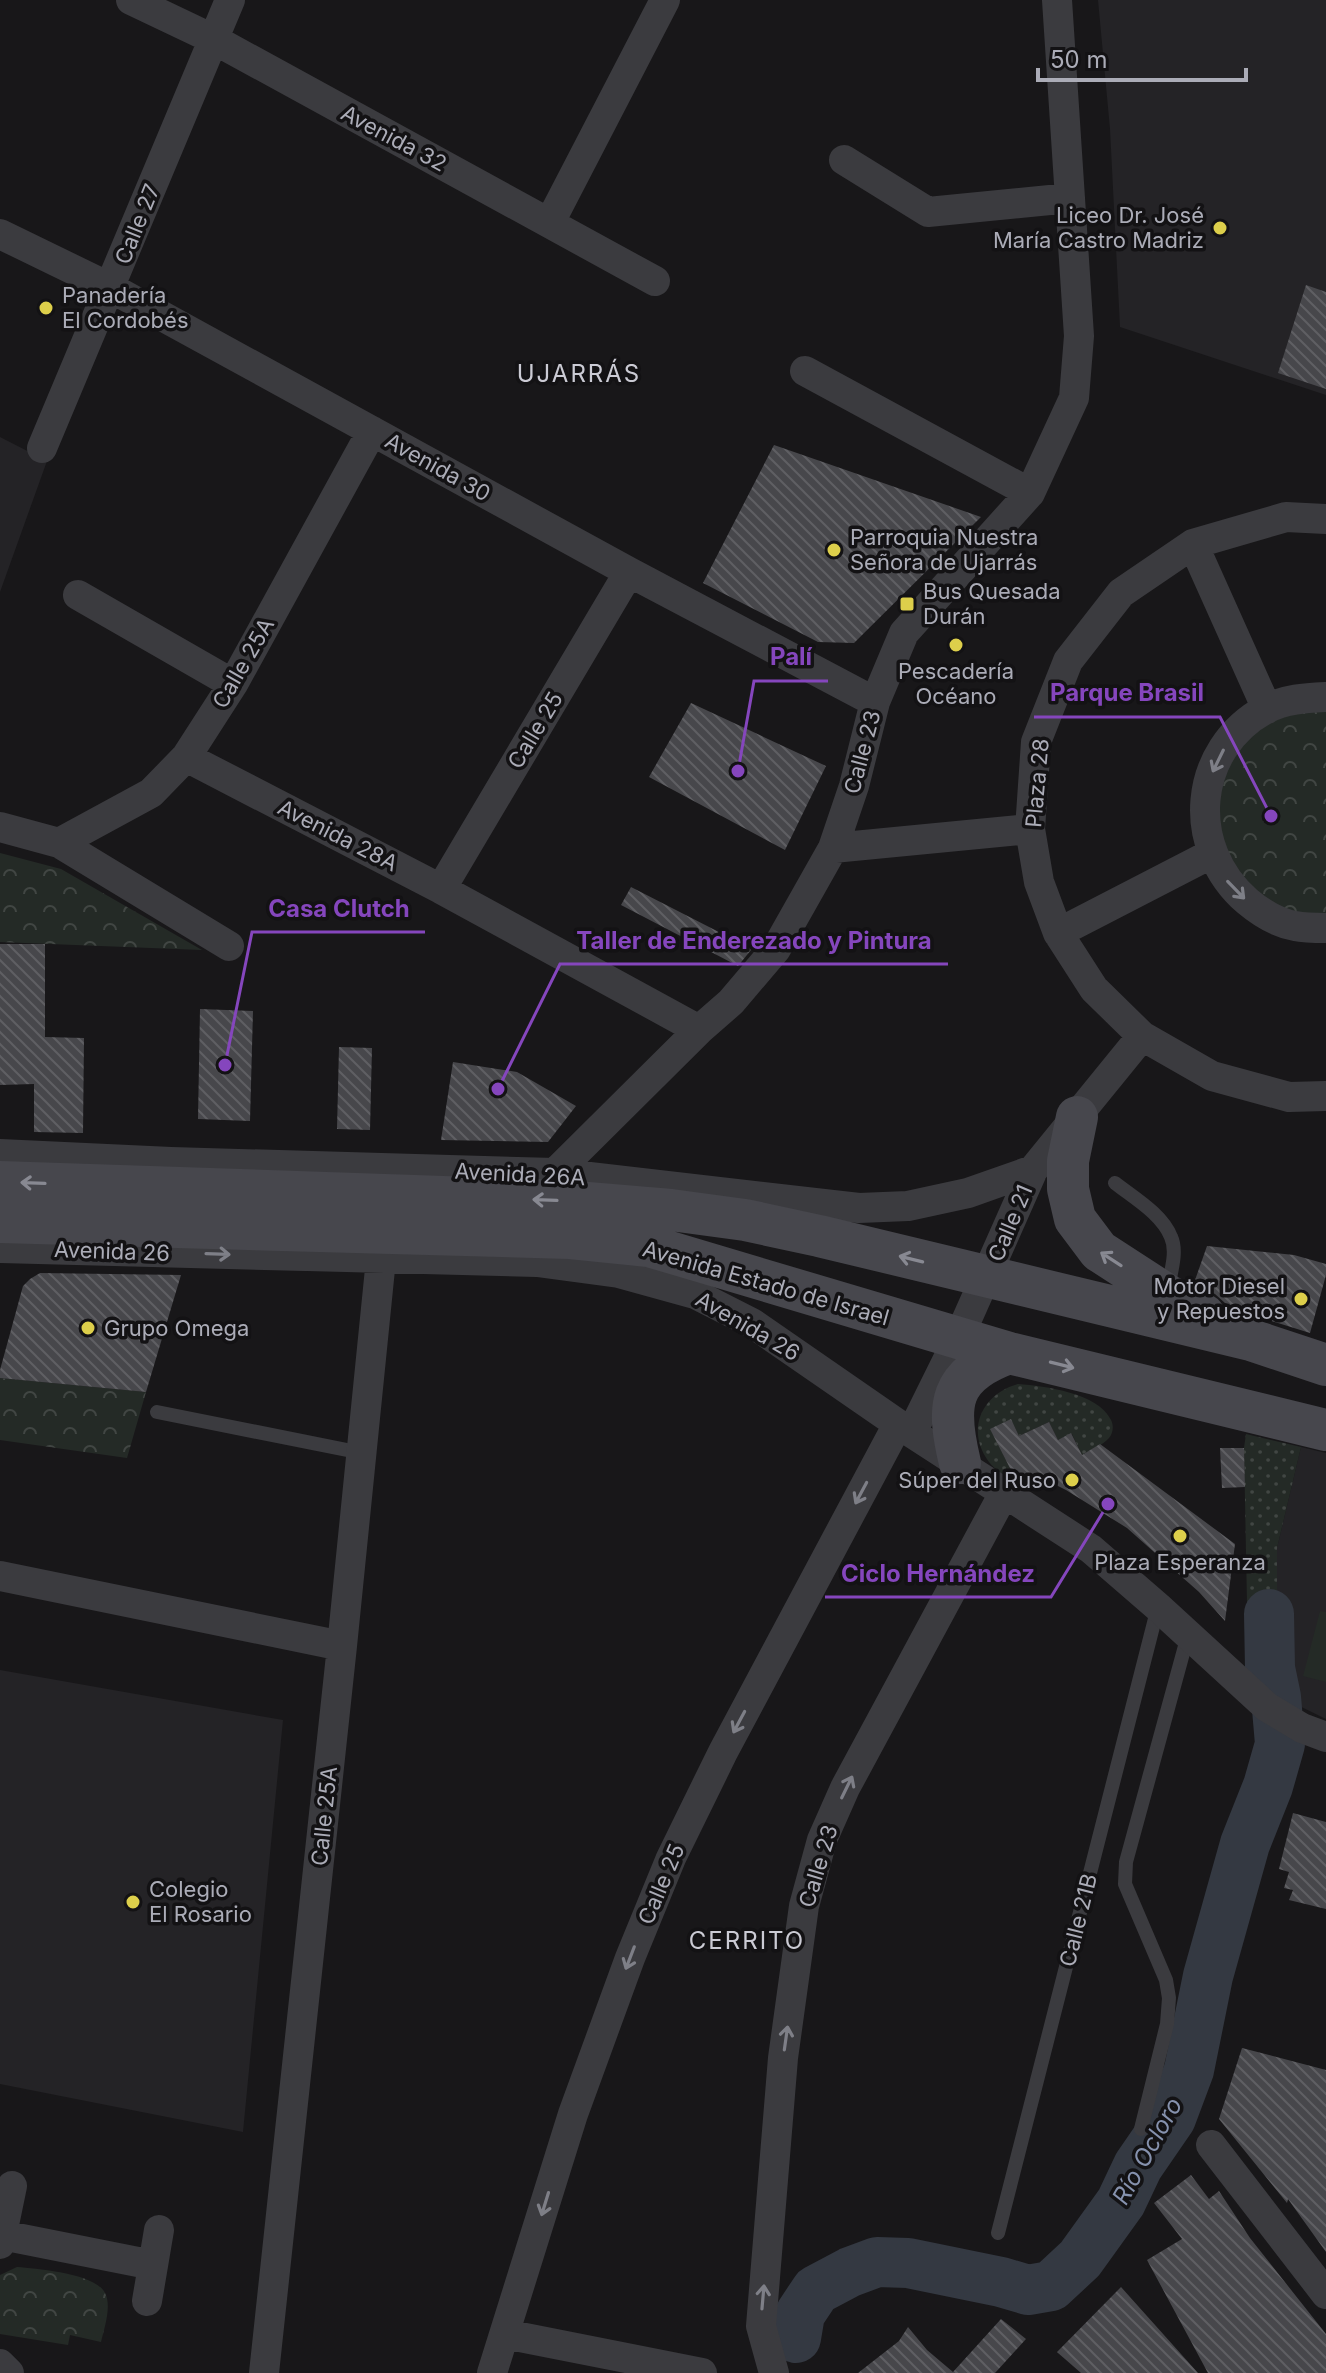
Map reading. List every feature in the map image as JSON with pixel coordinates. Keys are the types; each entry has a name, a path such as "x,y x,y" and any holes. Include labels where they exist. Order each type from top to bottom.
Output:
{"main road":[{"path":"1077,1117 1068,1161 1068,1189 1075,1219 1099,1251 1167,1295 1251,1340"},
{"name":"Avenida Estado de Israel","path":"0,1182 564,1201 745,1220 1251,1340 1326,1365"},
{"name":"Avenida Estado de Israel","path":"0,1222 570,1238 649,1246 1009,1353 1326,1430"},
{"path":"960,1463 952,1430 952,1410 957,1391 977,1366 1009,1353"}],"street":[{"name":"Avenida 32","path":"131,0 213,39 655,281"},
{"name":"Calle 27","path":"42,448 230,0"},
{"path":"550,222 665,0"},
{"name":"Calle 23","path":"555,1173 731,1002 776,949 833,848 854,786 875,702 904,633 1030,493 1074,398 1079,336 1057,0"},
{"path":"844,160 928,212 1070,198"},
{"name":"Avenida 30","path":"0,234 111,288 629,572 875,702"},
{"path":"805,371 1030,493"},
{"name":"Calle 25A","path":"59,843 151,793 186,757 233,684 372,431"},
{"name":"Plaza 28","path":"1326,519 1286,517 1193,544 1121,593 1068,661 1036,742 1030,829 1039,882 1058,933 1094,989 1142,1036 1212,1076 1289,1097 1326,1096"},
{"path":"1193,544 1267,709"},
{"name":"Calle 25","path":"441,889 629,572"},
{"path":"78,595 233,684"},
{"path":"1326,697 1300,698 1267,709 1239,729 1219,756 1206,787 1204,821 1211,854 1230,887 1259,912 1295,926 1326,928"},
{"name":"Avenida 28A","path":"186,757 441,889 699,1030"},
{"path":"0,827 59,843 229,946"},
{"path":"833,848 1030,829"},
{"path":"1058,933 1211,854"},
{"name":"Calle 21","path":"905,1428 959,1337 1033,1170 1142,1036"},
{"name":"Avenida 26A","path":"0,1154 555,1173 859,1208 908,1206 968,1193 1033,1170"},
{"name":"Avenida 26","path":"0,1248 537,1262 619,1273 695,1294 752,1323 905,1428 1091,1549 1267,1707 1314,1732"},
{"name":"Calle 25A","path":"264,2373 381,1259"},
{"name":"Calle 25","path":"492,2373 573,2114 630,1958 671,1858 698,1801 905,1428"},
{"name":"Calle 23","path":"774,2373 761,2326 783,2058 804,1906 822,1840 845,1788 1004,1493"},
{"path":"0,1576 342,1646"},
{"path":"1211,2145 1326,2294"},
{"path":"12,2186 1,2239 153,2265"},
{"path":"147,2301 159,2230"},
{"path":"505,2334 702,2373"},
{"path":"0,2364 9,2373"}],"lane":[{"path":"1115,1183 1154,1214 1172,1238 1167,1295"},
{"path":"157,1412 362,1453"},
{"name":"Calle 21B","path":"998,2233 1158,1607"},
{"path":"1141,2129 1167,2024 1169,1998 1162,1970 1125,1884 1126,1862 1188,1635"}],"shaded area":[{"name":"Liceo Dr. José María Castro Madriz","path":"1098,0 1326,0 1326,395 1120,327 1110,129"},
{"path":"0,437 47,461 0,592"},
{"path":"1301,1447 1326,1453 1326,1719 1285,1699 1277,1647 1277,1548"},
{"name":"Colegio El Rosario","path":"0,1670 283,1720 243,2132 0,2084"}],"green space":[{"path":"1326,707 1326,916 1290,913 1241,882 1216,830 1222,773 1236,748 1281,714"},
{"path":"0,853 61,869 202,950 0,942"},
{"path":"0,1378 146,1392 127,1458 0,1440"},
{"path":"1018,1384 1070,1393 1095,1403 1111,1420 1113,1427 1110,1436 1082,1455 1072,1434 1058,1440 1049,1422 1019,1436 1011,1420 991,1430 1019,1486 989,1462 978,1438 981,1415 987,1405 1005,1389"},
{"path":"1246,1434 1301,1447 1277,1548 1277,1647 1285,1699 1267,1686 1248,1653"},
{"path":"1320,1611 1326,1612 1326,1682 1303,1676"},
{"path":"17,2267 65,2273 99,2286 108,2304 101,2342 70,2335 68,2345 0,2334 0,2275"}],"building":[{"path":"1306,285 1326,292 1326,389 1278,373"},
{"name":"Parroquia Nuestra Señora de Ujarrás","path":"774,445 981,517 854,643 818,642 703,583"},
{"path":"691,703 826,766 785,850 649,777"},
{"path":"631,887 752,949 738,966 621,905"},
{"path":"0,944 45,944 45,1037 84,1038 83,1133 34,1132 34,1084 0,1085"},
{"path":"200,1009 253,1011 250,1121 198,1119"},
{"path":"339,1047 372,1048 370,1130 337,1129"},
{"path":"453,1062 517,1072 576,1106 548,1142 441,1140"},
{"path":"1207,1246 1294,1255 1326,1264 1326,1275 1310,1333 1225,1303 1194,1283"},
{"name":"Grupo Omega","path":"40,1273 181,1275 146,1392 0,1378 23,1286"},
{"name":"Plaza Esperanza","path":"1011,1419 1019,1436 1049,1422 1058,1440 1071,1433 1082,1455 1100,1444 1235,1544 1225,1621 1199,1592 1127,1528 1038,1476 1023,1483 1015,1478 990,1429"},
{"name":"Plaza Esperanza","path":"1220,1448 1244,1448 1245,1487 1222,1488"},
{"path":"1293,1813 1326,1822 1326,1909 1289,1900 1293,1890 1284,1888 1289,1872 1279,1869"},
{"path":"1242,2048 1326,2070 1326,2252 1288,2199 1287,2203 1219,2119"},
{"path":"1191,2175 1209,2199 1219,2191 1250,2238 1326,2334 1326,2373 1208,2373 1147,2260 1182,2239 1154,2203"},
{"path":"1121,2287 1198,2373 1081,2373 1057,2352"},
{"path":"1001,2319 1026,2339 995,2373 858,2373 899,2341 908,2327 927,2350 953,2372"}],"waterway":[{"name":"Río Ocloro","path":"796,2338 800,2314 816,2290 877,2262 908,2263 1028,2290 1051,2286 1080,2259 1121,2202 1138,2166 1171,2118 1189,2070 1208,1976 1245,1844 1268,1786 1280,1744 1270,1668 1269,1614"}],"place":[{"name":"Liceo Dr. José María Castro Madriz","path":"1220,228"},
{"name":"Panadería El Cordobés","path":"46,308"},
{"name":"Parroquia Nuestra Señora de Ujarrás","path":"834,550"},
{"name":"Bus Quesada Durán","path":"907,604"},
{"name":"Pescadería Océano","path":"956,645"},
{"name":"Palí","path":"738,771"},
{"name":"Parque Brasil","path":"1271,816"},
{"name":"Casa Clutch","path":"225,1065"},
{"name":"Taller de Enderezado y Pintura","path":"498,1089"},
{"name":"Motor Diesel y Repuestos","path":"1301,1299"},
{"name":"Grupo Omega","path":"88,1328"},
{"name":"Súper del Ruso","path":"1072,1480"},
{"name":"Ciclo Hernández","path":"1108,1504"},
{"name":"Plaza Esperanza","path":"1180,1536"},
{"name":"Colegio El Rosario","path":"133,1902"}],"district":[{"name":"UJARRÁS","path":"579,373"},
{"name":"CERRITO","path":"747,1940"}]}
